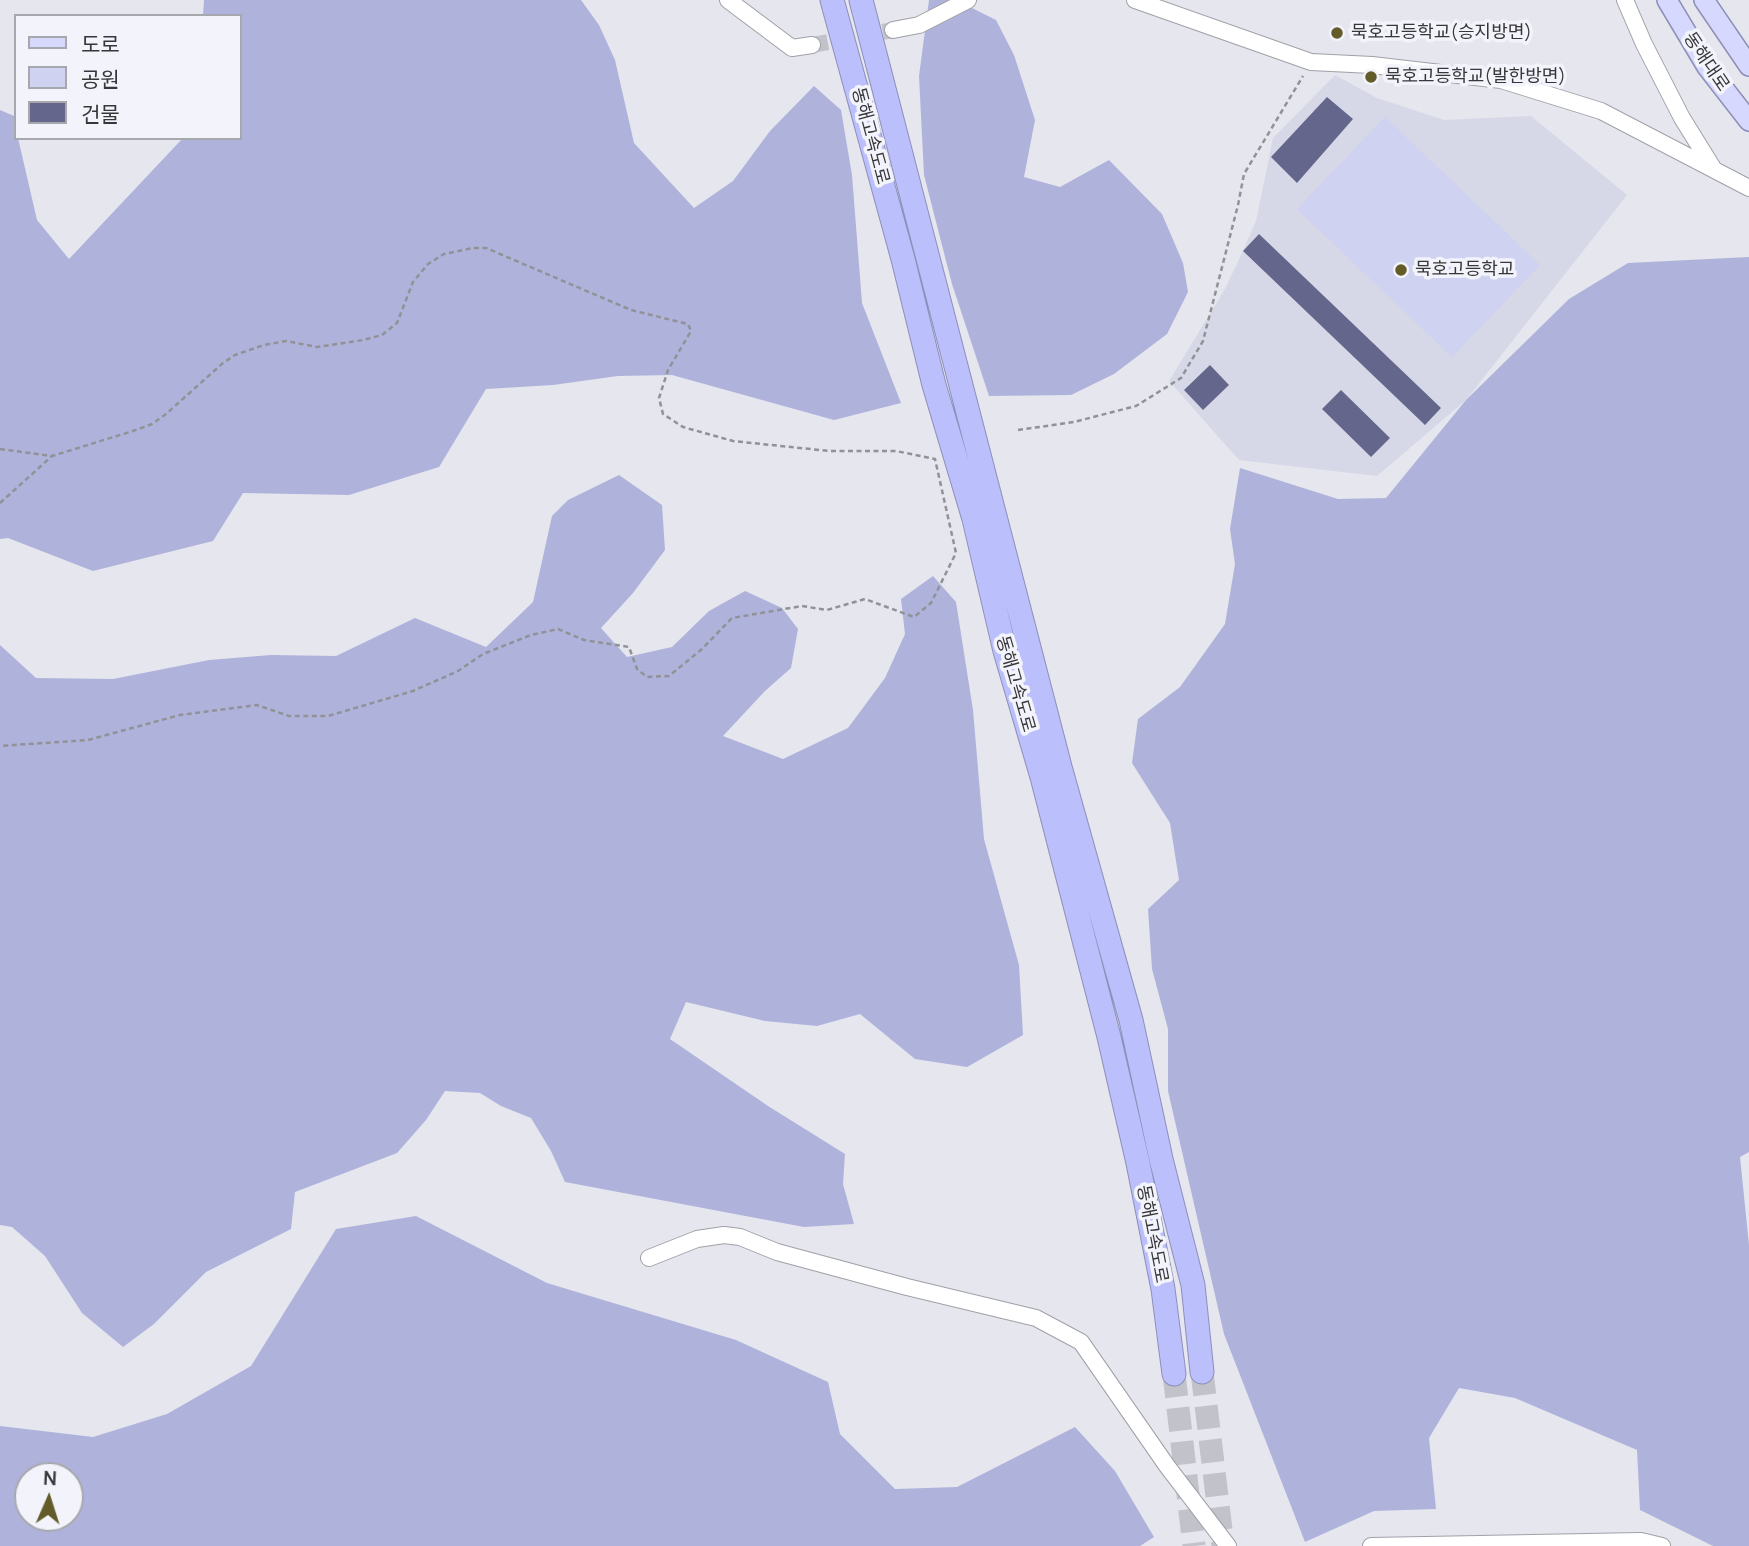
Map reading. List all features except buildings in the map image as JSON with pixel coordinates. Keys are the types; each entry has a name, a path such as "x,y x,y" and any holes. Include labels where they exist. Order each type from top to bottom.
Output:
{"highway":[{"name":"동해고속도로","path":"832,0 903,259 934,385 974,519 1005,651 1042,777 1109,1037 1163,1289 1174,1374"},
{"name":"동해고속도로","path":"860,0 1060,768 1131,1020 1161,1159 1193,1285 1202,1372"}],"main road":[{"name":"동해대로","path":"1667,0 1707,67 1749,121"},
{"path":"1704,0 1749,66"}],"street":[{"path":"728,0 792,48 812,45"},
{"path":"893,30 919,25 968,0"},
{"path":"1135,0 1311,62 1372,65 1501,79 1601,111 1749,188"},
{"path":"1625,0 1682,118 1715,170"},
{"path":"649,1258 696,1239 724,1235 740,1237 803,1259 1036,1318 1081,1342 1167,1466 1228,1546"},
{"path":"1371,1546 1641,1541 1662,1546"}],"path":[{"path":"1018,430 1074,422 1136,406 1181,378 1203,341 1244,174 1311,62"},
{"path":"0,503 52,456 152,424 223,363 247,350 277,342 317,347 363,341 382,335 397,323 413,282 436,258 457,250 486,248 631,310 688,324 691,331 668,370 659,398 663,414 683,427 733,441 829,451 896,451 935,459 956,553 931,603 914,617 865,599 827,610 802,606 732,618 702,649 669,676 647,677 637,669 629,647 584,640 558,629 531,635 483,654 458,671 413,691 328,716 289,716 257,705 180,715 88,740 0,746"},
{"path":"0,449 52,456"}],"shaded area":[{"path":"204,0 581,0 599,25 615,60 634,143 694,208 733,181 770,131 814,86 841,110 852,175 862,303 901,403 834,420 672,375 618,376 553,385 486,389 439,467 349,495 243,493 213,541 93,571 8,538 0,539 0,110 14,116 14,140 18,140 37,220 69,259 181,140 242,140 242,14 203,14"},
{"path":"929,0 956,0 996,20 1014,55 1035,120 1024,177 1060,187 1109,160 1162,214 1183,263 1188,292 1167,334 1114,374 1071,395 989,396 952,284 924,175 919,76"},
{"name":"묵호고등학교","path":"1335,75 1377,98 1444,120 1531,116 1627,195 1466,400 1377,476 1239,460 1169,381 1225,289 1256,221 1273,138"},
{"path":"1749,257 1749,1152 1740,1157 1749,1245 1749,1546 1713,1546 1640,1510 1637,1450 1515,1398 1459,1388 1429,1438 1436,1509 1374,1511 1305,1542 1224,1334 1168,1091 1168,1029 1152,969 1148,909 1179,880 1170,823 1132,763 1138,719 1180,687 1225,624 1235,564 1230,529 1240,468 1338,499 1386,498 1466,400 1569,299 1628,263"},
{"path":"619,475 662,505 665,550 633,593 601,628 627,657 672,647 709,611 745,591 782,608 798,629 791,668 765,691 723,736 783,759 848,728 885,678 905,634 901,599 933,576 956,602 973,710 984,839 1019,965 1023,1035 967,1067 915,1059 860,1014 817,1026 765,1021 686,1002 670,1039 768,1106 845,1154 843,1184 854,1224 804,1227 565,1182 551,1151 531,1118 501,1106 480,1093 445,1091 426,1120 397,1153 295,1192 291,1229 206,1272 154,1324 123,1347 82,1313 45,1256 12,1227 0,1225 0,645 36,678 113,679 209,660 271,655 336,656 415,618 486,647 533,602 552,516 568,500"},
{"path":"416,1216 547,1283 736,1340 828,1382 840,1434 895,1489 957,1487 1075,1427 1115,1471 1154,1537 1140,1546 0,1546 0,1426 93,1437 167,1414 251,1366 336,1229"}],"green space":[{"path":"1385,117 1540,265 1452,357 1297,209"}],"tunnel":[{"path":"812,45 893,30"},
{"path":"1202,1372 1223,1546"},
{"path":"1174,1374 1194,1546"}],"place":[{"name":"묵호고등학교(승지방면)","path":"1337,33"},
{"name":"묵호고등학교(발한방면)","path":"1371,77"},
{"name":"묵호고등학교","path":"1401,270"}]}
